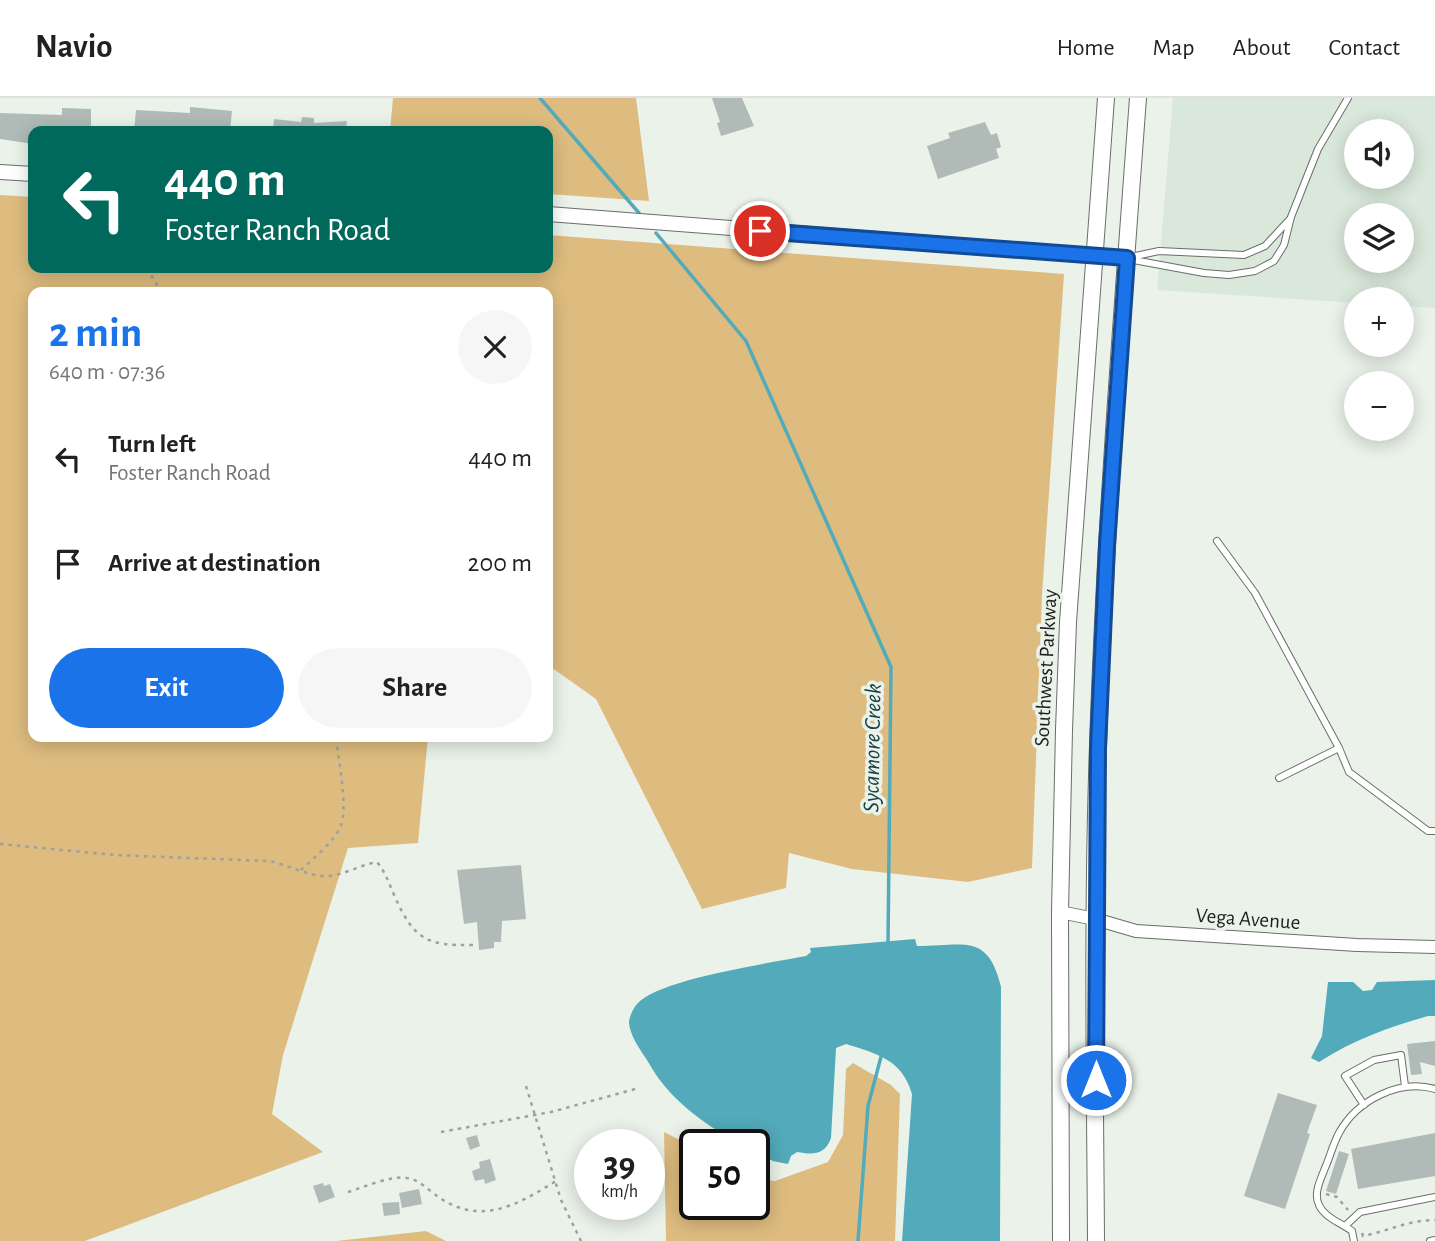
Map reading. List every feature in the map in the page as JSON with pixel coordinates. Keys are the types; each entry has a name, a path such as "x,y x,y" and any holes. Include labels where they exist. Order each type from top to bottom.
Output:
{"main road":[{"name":"Southwest Parkway","path":"1061,1241 1060,912 1068,621 1106,98"},
{"path":"1096,1241 1095,919 1098,748 1107,545 1138,98"}],"street":[{"path":"0,172 28,174"},
{"path":"553,214 1127,258"},
{"name":"Vega Avenue","path":"1060,912 1136,931 1357,946 1435,947"}],"lane":[{"path":"1127,258 1205,273 1242,274 1274,261 1284,245 1318,149 1348,98"},
{"path":"1127,258 1159,251 1244,256 1265,246 1292,217"},
{"path":"1217,541 1255,593 1339,748 1349,772 1428,831 1435,831"},
{"path":"1279,778 1339,748"},
{"path":"1364,1105 1345,1076 1374,1060 1401,1055 1405,1086"},
{"path":"1354,1241 1352,1231 1324,1213 1317,1203 1317,1191 1339,1132 1364,1105 1384,1093 1405,1086 1435,1089"},
{"path":"1345,1226 1360,1212 1435,1197"}],"path":[{"path":"301,870 341,826 343,810 336,742"},
{"path":"0,844 115,855 268,861 316,875 330,876 377,862 385,872 396,899 415,932 430,942 444,946 473,945"},
{"path":"526,1086 561,1200 581,1241"},
{"path":"441,1132 536,1115 639,1088"},
{"path":"348,1192 405,1177 417,1181 442,1200 471,1211 495,1210 510,1207 556,1181"},
{"path":"1326,1194 1337,1197 1348,1210"},
{"path":"1361,1225 1363,1236 1417,1220 1435,1220"}],"shaded area":[{"path":"393,98 636,98 649,201 553,194 553,126 390,126"},
{"path":"1173,98 1435,98 1435,308 1414,307 1414,287 1344,287 1344,302 1157,290"},
{"path":"0,195 28,197 28,273 553,273 553,235 1064,274 1042,595 1032,868 968,882 852,869 789,853 786,888 702,909 596,699 553,669 553,287 28,287 28,742 428,742 418,843 348,848 283,1055 272,1114 323,1152 85,1241 0,1241"},
{"path":"853,1063 891,1085 900,1094 895,1241 666,1241 665,1133 679,1140 679,1220 770,1220 770,1180 775,1181 828,1162 843,1135 846,1069"},
{"path":"426,1231 446,1241 337,1241"}],"water":[{"path":"915,939 917,946 972,946 989,957 1001,987 1000,1241 902,1241 912,1094 902,1073 895,1065 878,1055 846,1044 836,1048 831,1138 822,1151 797,1152 791,1156 788,1164 770,1159 770,1129 715,1129 692,1113 658,1078 630,1028 630,1018 637,1004 667,987 806,956 811,952 810,948"},
{"path":"1435,980 1435,1016 1414,1020 1372,1035 1319,1062 1311,1058 1322,1036 1328,982 1353,982 1363,991 1372,990 1377,982"}],"building":[{"path":"712,98 742,98 754,126 721,136 717,123 720,122"},
{"path":"190,107 232,111 230,126 134,126 136,110 190,113"},
{"path":"62,108 91,109 91,126 28,126 28,143 0,139 0,113 62,115"},
{"path":"302,117 314,118 314,123 347,121 346,126 273,126 274,119 301,122"},
{"path":"985,122 991,135 997,133 1001,147 996,149 999,158 938,179 927,146 950,138 948,133"},
{"path":"521,865 526,919 502,921 501,942 494,942 494,948 479,950 477,922 464,924 457,870"},
{"path":"1435,1041 1435,1066 1420,1062 1422,1074 1411,1075 1407,1044"},
{"path":"1278,1093 1317,1105 1285,1209 1244,1196"},
{"path":"1435,1133 1435,1176 1358,1189 1351,1149"},
{"path":"477,1135 480,1146 470,1150 466,1138"},
{"path":"1339,1151 1349,1154 1336,1194 1326,1191"},
{"path":"490,1159 496,1180 485,1184 484,1179 475,1181 472,1171 480,1168 479,1162"},
{"path":"323,1183 324,1186 330,1184 335,1197 319,1203 313,1186"},
{"path":"419,1189 422,1204 402,1208 399,1193"},
{"path":"399,1202 400,1214 384,1216 382,1203"}],"waterway":[{"name":"Sycamore Creek","path":"540,98 639,213"},
{"name":"Sycamore Creek","path":"656,233 746,341 891,667 888,944"},
{"name":"Sycamore Creek","path":"858,1241 868,1106 882,1053"}],"route":[{"path":"760,231 1127,258 1107,545 1098,748 1096,1080"}]}
